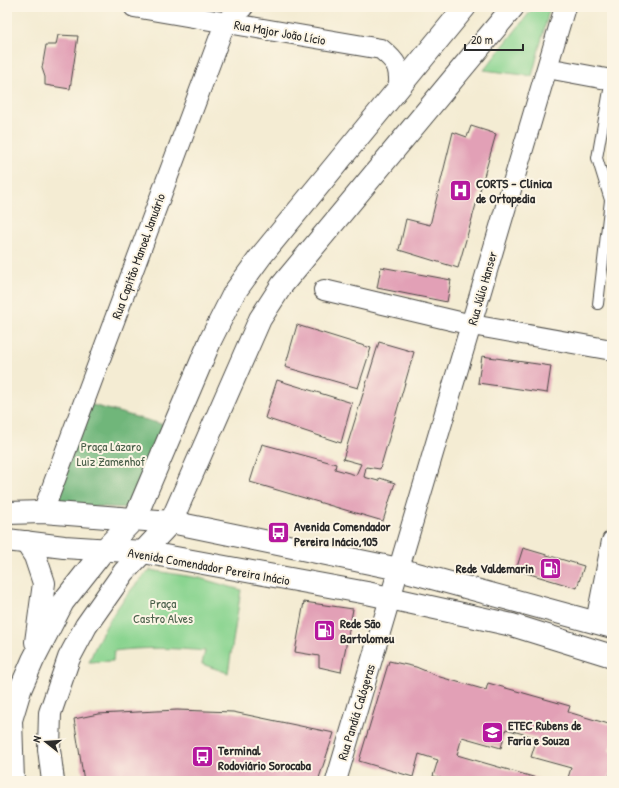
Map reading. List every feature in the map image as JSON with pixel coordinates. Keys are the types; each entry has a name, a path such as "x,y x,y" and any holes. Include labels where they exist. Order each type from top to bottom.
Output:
{"main road":[{"path":"13,781 9,720 33,660 63,602 104,550 135,518 211,339 234,293 261,256 465,7"},
{"path":"53,781 49,749 50,713 69,658 86,626 124,572 171,522 260,319 282,285 513,7"},
{"path":"7,513 43,512 171,522 399,568 604,625"},
{"path":"17,541 35,556 44,583 33,660"},
{"name":"Avenida Comendador Pereira Inácio","path":"17,541 104,550 143,552 391,598 512,625 612,656"}],"street":[{"name":"Rua Major João Lício","path":"134,7 381,49 394,60 399,72 399,88"},
{"name":"Rua Capitão Manoel Januário","path":"43,512 225,23 243,7"},
{"name":"Rua Júlio Hanser","path":"399,568 565,7"},
{"path":"547,68 612,80"},
{"path":"324,290 472,325 612,350"},
{"path":"604,625 612,541"},
{"path":"391,598 399,568"},
{"name":"Rua Pandiá Calógeras","path":"336,781 391,598"}],"lane":[{"path":"598,304 610,200 597,158 612,80"}],"green space":[{"path":"534,7 550,7 532,76 484,70"},
{"name":"Praça Lázaro Luiz Zamenhof","path":"89,404 165,425 127,508 63,505 57,494"},
{"name":"Praça Castro Alves","path":"150,570 199,578 241,590 228,673 202,664 205,651 193,650 148,648 114,651 113,661 89,662 100,637 114,613 131,590"}],"building":[{"path":"58,35 78,36 70,89 45,85 45,77 42,68 46,45 56,45"},
{"name":"CORTS - Clínica de Ortopedia","path":"471,126 496,134 458,268 399,250 406,219 430,225 453,132 467,137"},
{"path":"381,267 451,280 447,302 377,288"},
{"path":"297,325 371,348 358,388 285,367"},
{"path":"379,342 414,352 380,469 366,467 364,477 378,481 380,478 395,483 383,521 250,482 262,444 336,464 335,469 356,475 361,464 343,459"},
{"path":"482,356 551,366 547,393 478,383"},
{"path":"277,380 352,403 341,443 265,418"},
{"name":"Rede Valdemarin","path":"523,548 584,566 577,588 516,570"},
{"name":"Rede São Bartolomeu","path":"304,602 353,609 341,672 319,667 319,656 295,652"},
{"name":"ETEC Rubens de Faria e Souza","path":"389,661 416,667 440,677 486,690 488,683 570,706 568,712 612,725 612,742 609,751 612,752 612,768 608,781 567,781 571,768 531,757 537,738 506,729 501,748 462,737 457,755 547,781 450,781 433,776 438,760 419,754 413,777 359,761"},
{"name":"Terminal Rodoviário Sorocaba","path":"177,710 233,712 334,733 318,781 84,781 74,719 98,714"}],"place":[{"name":"CORTS - Clínica de Ortopedia","path":"460,190"},
{"name":"Avenida Comendador Pereira Inácio,105","path":"279,533"},
{"name":"Rede Valdemarin","path":"550,568"},
{"name":"Rede São Bartolomeu","path":"324,630"},
{"name":"ETEC Rubens de Faria e Souza","path":"492,732"},
{"name":"Terminal Rodoviário Sorocaba","path":"203,757"}]}
